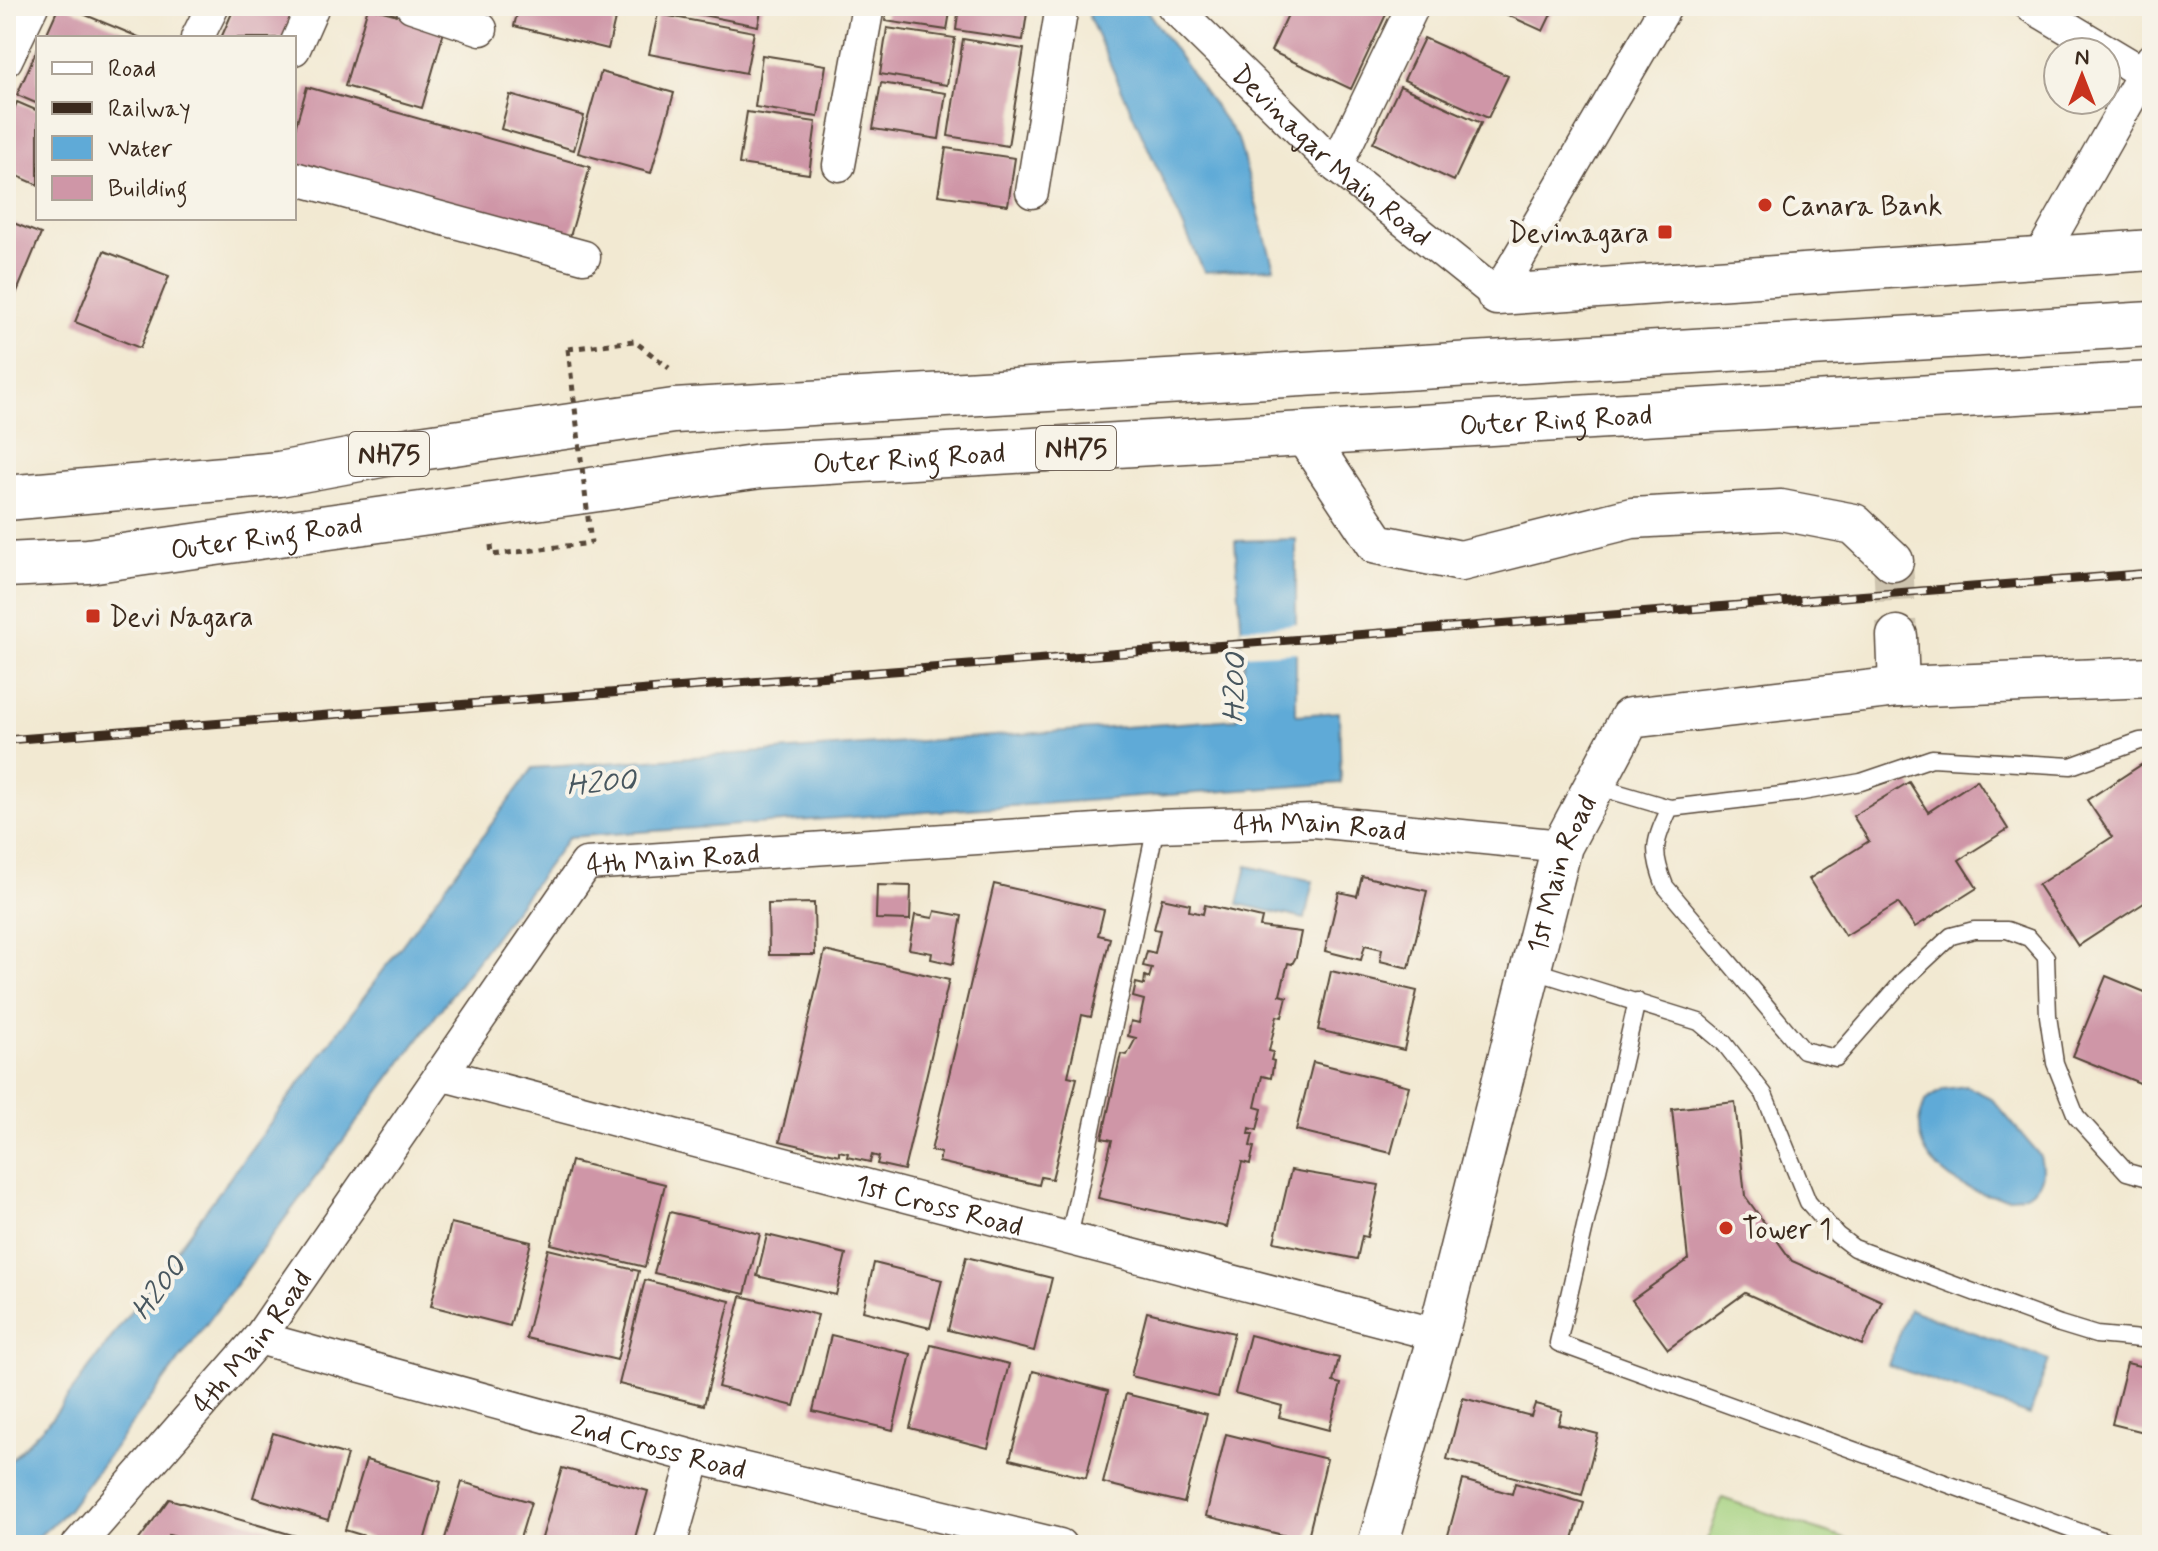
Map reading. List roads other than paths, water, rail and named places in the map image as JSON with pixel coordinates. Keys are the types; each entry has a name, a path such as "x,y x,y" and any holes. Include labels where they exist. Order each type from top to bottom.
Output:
{"highway":[{"name":"NH75","path":"6,498 279,474 413,449 674,411 2152,324"},
{"name":"Outer Ring Road","path":"6,565 88,561 761,466 2152,384"}],"street":[{"path":"6,60 32,6"},
{"path":"198,36 213,6"},
{"path":"296,44 313,6"},
{"path":"412,6 481,29"},
{"path":"839,165 868,6"},
{"path":"1032,192 1062,6"},
{"path":"1336,166 1413,6"},
{"path":"1497,295 1666,6"},
{"path":"2031,6 2148,66 2041,255"},
{"name":"Devinagar Main Road","path":"1185,10 1336,166 1497,295"},
{"path":"296,179 584,257"},
{"path":"1497,295 2041,255 2152,250"},
{"path":"1304,434 1377,544 1461,561 1632,518 1781,510 1854,524 1893,561"},
{"path":"1897,636 1899,687"},
{"name":"1st Main Road","path":"1378,1545 1438,1335 1562,846 1630,718 1899,687 2152,677"},
{"name":"4th Main Road","path":"78,1545 259,1338 586,864 1156,826 1314,821 1562,846"},
{"name":"1st Cross Road","path":"440,1074 1438,1335"},
{"name":"2nd Cross Road","path":"259,1338 695,1457 1060,1545"},
{"path":"670,1545 695,1457"}],"lane":[{"path":"1595,786 1670,808 1861,782 1932,758 2071,766 2140,741 2152,740"},
{"path":"1670,808 1657,839 1654,857 1665,886 1803,1050 1836,1058 1905,979 1951,936 1974,930 2007,930 2029,938 2046,957 2055,1063 2076,1116 2127,1172 2152,1179"},
{"path":"1069,1238 1156,826"},
{"path":"1532,970 1699,1022 1746,1067 1778,1123 1796,1179 1808,1202 1829,1227 1854,1248 2060,1324 2096,1335 2152,1340"},
{"path":"1637,1001 1558,1343 2116,1545"}],"water":[{"path":"1091,6 1149,6 1148,12 1238,139 1274,268 1204,272 1089,17"},
{"name":"H200","path":"1296,539 1296,715 1339,712 1341,783 569,837 67,1511 29,1545 6,1545 6,1465 52,1418 533,768 1237,719 1244,664 1235,541"},
{"path":"1247,866 1313,881 1305,919 1238,904"},
{"path":"1966,1086 1991,1098 2040,1156 2041,1179 2029,1192 2010,1197 1987,1194 1962,1185 1940,1170 1925,1150 1919,1125 1925,1101 1944,1089"},
{"path":"1909,1309 2049,1360 2030,1415 1888,1365"}],"tunnel":[{"path":"1893,561 1897,636"}],"railway":[{"path":"6,740 2152,573"}],"place":[{"name":"Canara Bank","path":"1765,205"},
{"name":"Devinagara","path":"1665,232"},
{"name":"Devi Nagara","path":"93,616"},
{"name":"Tower 1","path":"1726,1228"}]}
